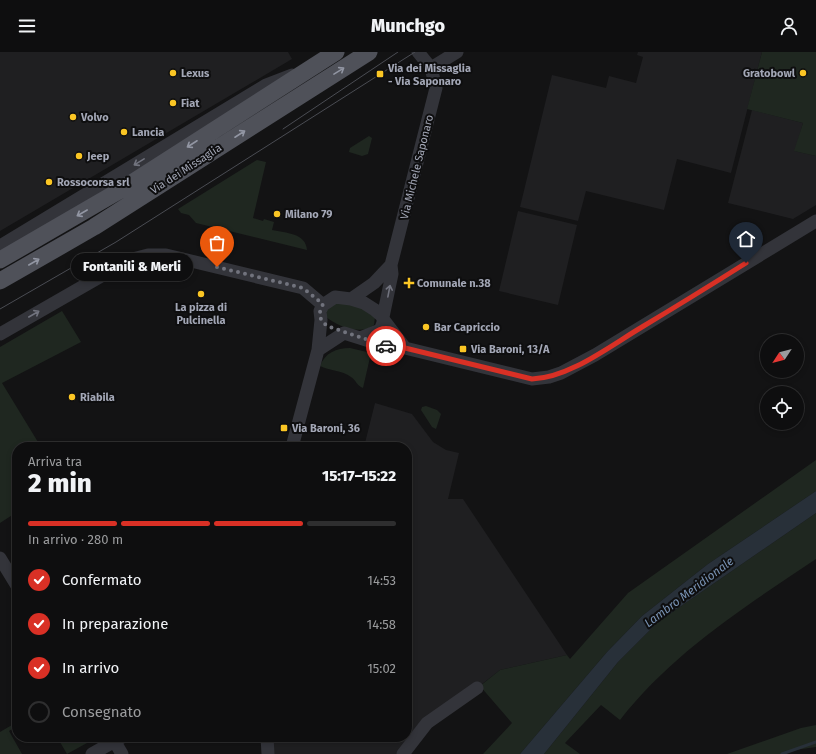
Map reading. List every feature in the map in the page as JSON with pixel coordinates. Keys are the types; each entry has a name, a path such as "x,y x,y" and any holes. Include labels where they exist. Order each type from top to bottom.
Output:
{"main road":[{"name":"Via dei Missaglia","path":"0,260 124,188 336,52"},
{"name":"Via dei Missaglia","path":"0,281 94,227 369,52"}],"street":[{"name":"Via Michele Saponaro","path":"383,318 392,274 391,265 436,88 431,68 418,52"},
{"path":"431,68 457,52"},
{"name":"Via dei Missaglia","path":"0,246 266,85 281,78 307,70"},
{"path":"321,320 327,326 382,346 405,348 532,379 549,377 561,373 595,355 816,221"},
{"path":"0,334 129,260 148,255 166,255 303,288 323,304"},
{"name":"Via Michele Saponaro","path":"351,298 374,283 391,265"},
{"path":"293,442 318,350 321,320 320,311 323,304 335,297 351,298 364,303 383,318 405,348"},
{"path":"360,338 380,330 383,323 383,318"},
{"path":"318,350 344,333"},
{"path":"0,558 12,578"},
{"path":"403,754 427,722 476,688"},
{"path":"92,754 110,742"},
{"path":"118,742 122,754"},
{"path":"267,742 268,754"}],"shaded area":[{"path":"0,52 288,52 292,59 0,231"},
{"path":"638,52 762,52 731,173 677,159 664,210 586,191 578,221 520,207 552,75 606,88 609,76 636,83 643,57 637,55"},
{"path":"762,52 816,52 816,156 794,151 803,123 747,109"},
{"path":"752,110 803,123 795,151 816,156 816,205 793,219 728,203"},
{"path":"369,136 372,138 368,154 362,156 349,152 350,148"},
{"path":"257,160 266,162 253,218 274,222 272,230 289,233 299,237 306,244 307,250 196,223 189,215 181,213 178,209"},
{"path":"518,211 577,225 558,305 499,291"},
{"path":"328,303 354,303 375,317 374,325 363,330 356,330 336,324 326,317"},
{"path":"62,311 81,342 2,383 38,442 12,442 12,515 0,523 0,347"},
{"path":"350,348 371,353 363,388 359,386 353,378 320,366 322,361 332,352"},
{"path":"375,403 412,414 433,442 446,450 459,453 448,499 463,499 567,655 500,670 459,702 403,754 268,754 267,742 412,742 412,442 365,442"},
{"path":"426,406 437,410 441,414 436,429 432,427 421,410 422,407"},
{"path":"816,460 816,491 708,564 642,616 607,652 520,754 483,754 512,723 480,686 500,670 567,655 570,659 628,593"},
{"path":"816,513 816,559 763,594 687,652 641,695 620,720 601,705 565,743 580,754 544,754 618,662 658,622"},
{"path":"12,725 12,729 9,731 12,736 12,742 15,742 22,754 0,754 0,732"},
{"path":"816,725 816,747 795,750 782,754 727,754 801,728"},
{"path":"60,742 89,742 67,754"}],"water":[{"name":"Lambro Meridionale","path":"816,491 816,513 658,622 618,662 544,754 520,754 607,652 642,616 708,564"}],"waterway":[{"path":"782,754 816,742"}],"tram line":[{"path":"283,129 398,52"},
{"path":"0,309 116,242 415,52"}],"way so far":[{"path":"217,267 303,288 323,304 320,311 321,320 327,326 340,332 386,346"}],"place":[{"name":"Lexus","path":"173,73"},
{"name":"Gratobowl","path":"803,73"},
{"name":"Via dei Missaglia - Via Saponaro","path":"380,74"},
{"name":"Fiat","path":"173,103"},
{"name":"Volvo","path":"73,117"},
{"name":"Lancia","path":"124,132"},
{"name":"Jeep","path":"79,156"},
{"name":"Rossocorsa srl","path":"49,182"},
{"name":"Milano 79","path":"277,214"},
{"name":"Fontanili & Merli","path":"217,267"},
{"name":"Comunale n.38","path":"409,283"},
{"name":"La pizza di Pulcinella","path":"201,294"},
{"name":"Bar Capriccio","path":"426,327"},
{"name":"Via Baroni, 13/A","path":"463,349"},
{"name":"Riabila","path":"72,397"},
{"name":"Via Baroni, 36","path":"284,428"}],"route":[{"path":"386,346 405,348 532,379 549,377 576,366 746,263"}]}
